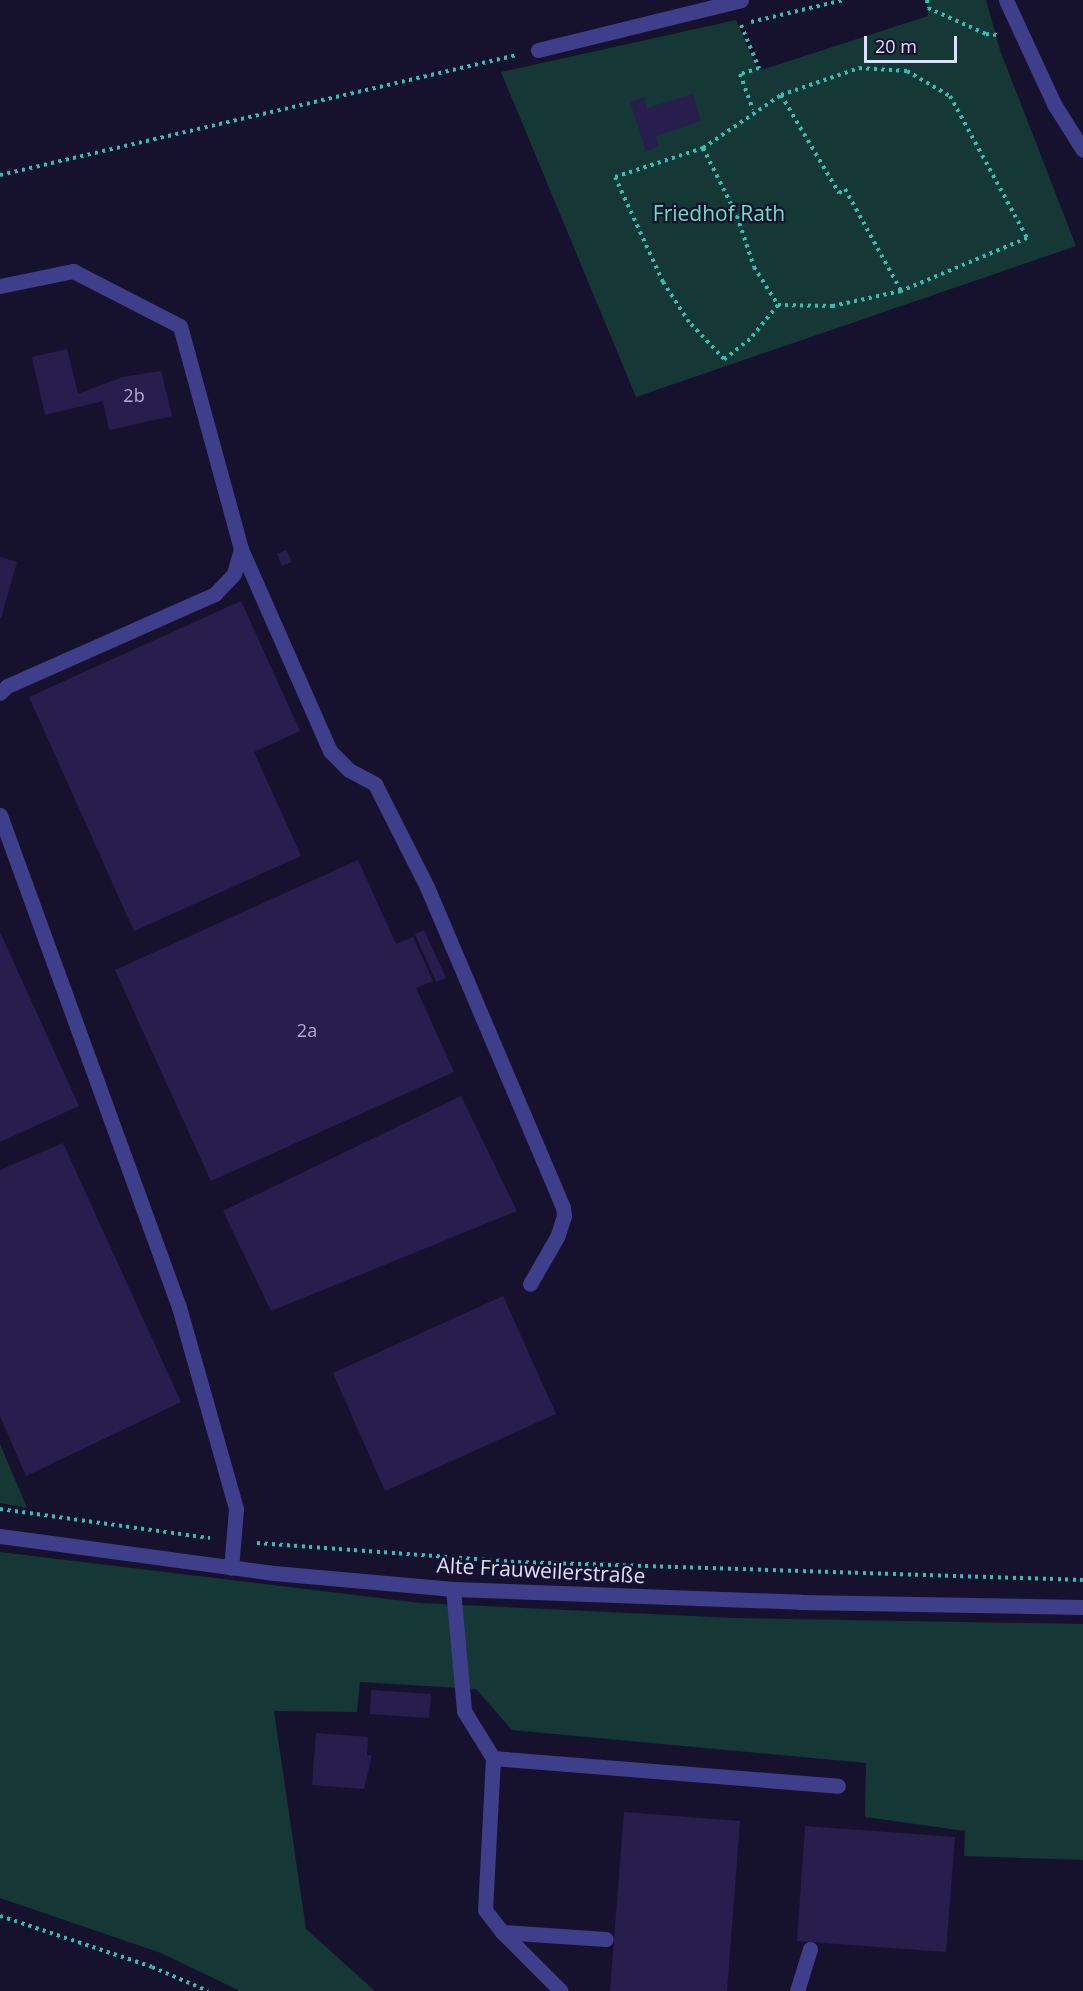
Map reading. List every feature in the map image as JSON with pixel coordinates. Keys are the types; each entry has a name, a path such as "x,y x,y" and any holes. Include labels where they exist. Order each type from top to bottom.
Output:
{"street":[{"path":"538,50 741,0"},
{"path":"1006,0 1054,104 1083,150"},
{"path":"0,286 73,271 180,326 240,549 330,751 349,770 375,784 427,887 563,1207 564,1216 557,1237 530,1284"},
{"path":"0,693 7,686 215,594 234,574 240,549"},
{"path":"0,815 179,1307 236,1509 231,1568"},
{"name":"Alte Frauweilerstraße","path":"0,1536 231,1568 453,1588 801,1602 1083,1607"},
{"path":"453,1588 464,1711 493,1758 485,1910 502,1932 561,1991"},
{"path":"493,1758 838,1786"},
{"path":"502,1932 606,1939"},
{"path":"797,1991 810,1949"}],"path":[{"path":"753,110 740,74 759,68 740,25 844,0"},
{"path":"927,0 928,8 986,34 1018,30"},
{"path":"0,175 538,50"},
{"path":"859,68 892,68 922,76 957,105 1027,238 901,291 833,306 778,305 750,339 724,359 689,322 663,282 615,177 703,148 753,110 781,95 859,68"},
{"path":"781,95 839,193 844,189 901,291"},
{"path":"703,148 737,216 754,267 778,305"},
{"path":"0,1509 234,1541 518,1562 1083,1580"},
{"path":"0,1916 152,1967 208,1991"}],"green space":[{"name":"Friedhof Rath","path":"927,0 986,0 1000,50 1076,246 636,397 501,72 736,20 758,71 928,16"},
{"path":"0,1444 27,1508 0,1503"},
{"path":"0,1552 421,1603 734,1618 1083,1624 1083,1860 964,1856 965,1831 865,1817 866,1763 512,1730 476,1689 360,1682 357,1712 274,1711 306,1929 375,1991 240,1991 161,1953 0,1898"}],"building":[{"path":"693,94 701,121 656,136 659,146 646,151 630,102 644,97 647,108"},
{"path":"67,349 78,394 122,377 161,371 172,416 109,430 103,401 45,415 32,357"},
{"path":"286,550 292,562 282,566 277,554"},
{"path":"0,557 17,562 1,618 0,618"},
{"path":"241,601 300,731 254,752 301,856 134,931 29,697"},
{"path":"358,860 396,944 413,937 433,981 416,988 454,1072 211,1181 115,970"},
{"path":"424,930 446,978 436,982 415,934"},
{"path":"0,932 79,1106 0,1142"},
{"path":"461,1096 517,1211 271,1311 223,1211"},
{"path":"63,1143 181,1402 26,1476 0,1416 0,1170"},
{"path":"503,1296 556,1414 385,1491 333,1373"},
{"path":"371,1690 431,1694 429,1718 370,1714"},
{"path":"316,1733 368,1737 367,1755 372,1755 364,1789 312,1785"},
{"path":"624,1812 740,1821 727,1991 610,1991"},
{"path":"805,1826 955,1837 946,1952 797,1941"}]}
